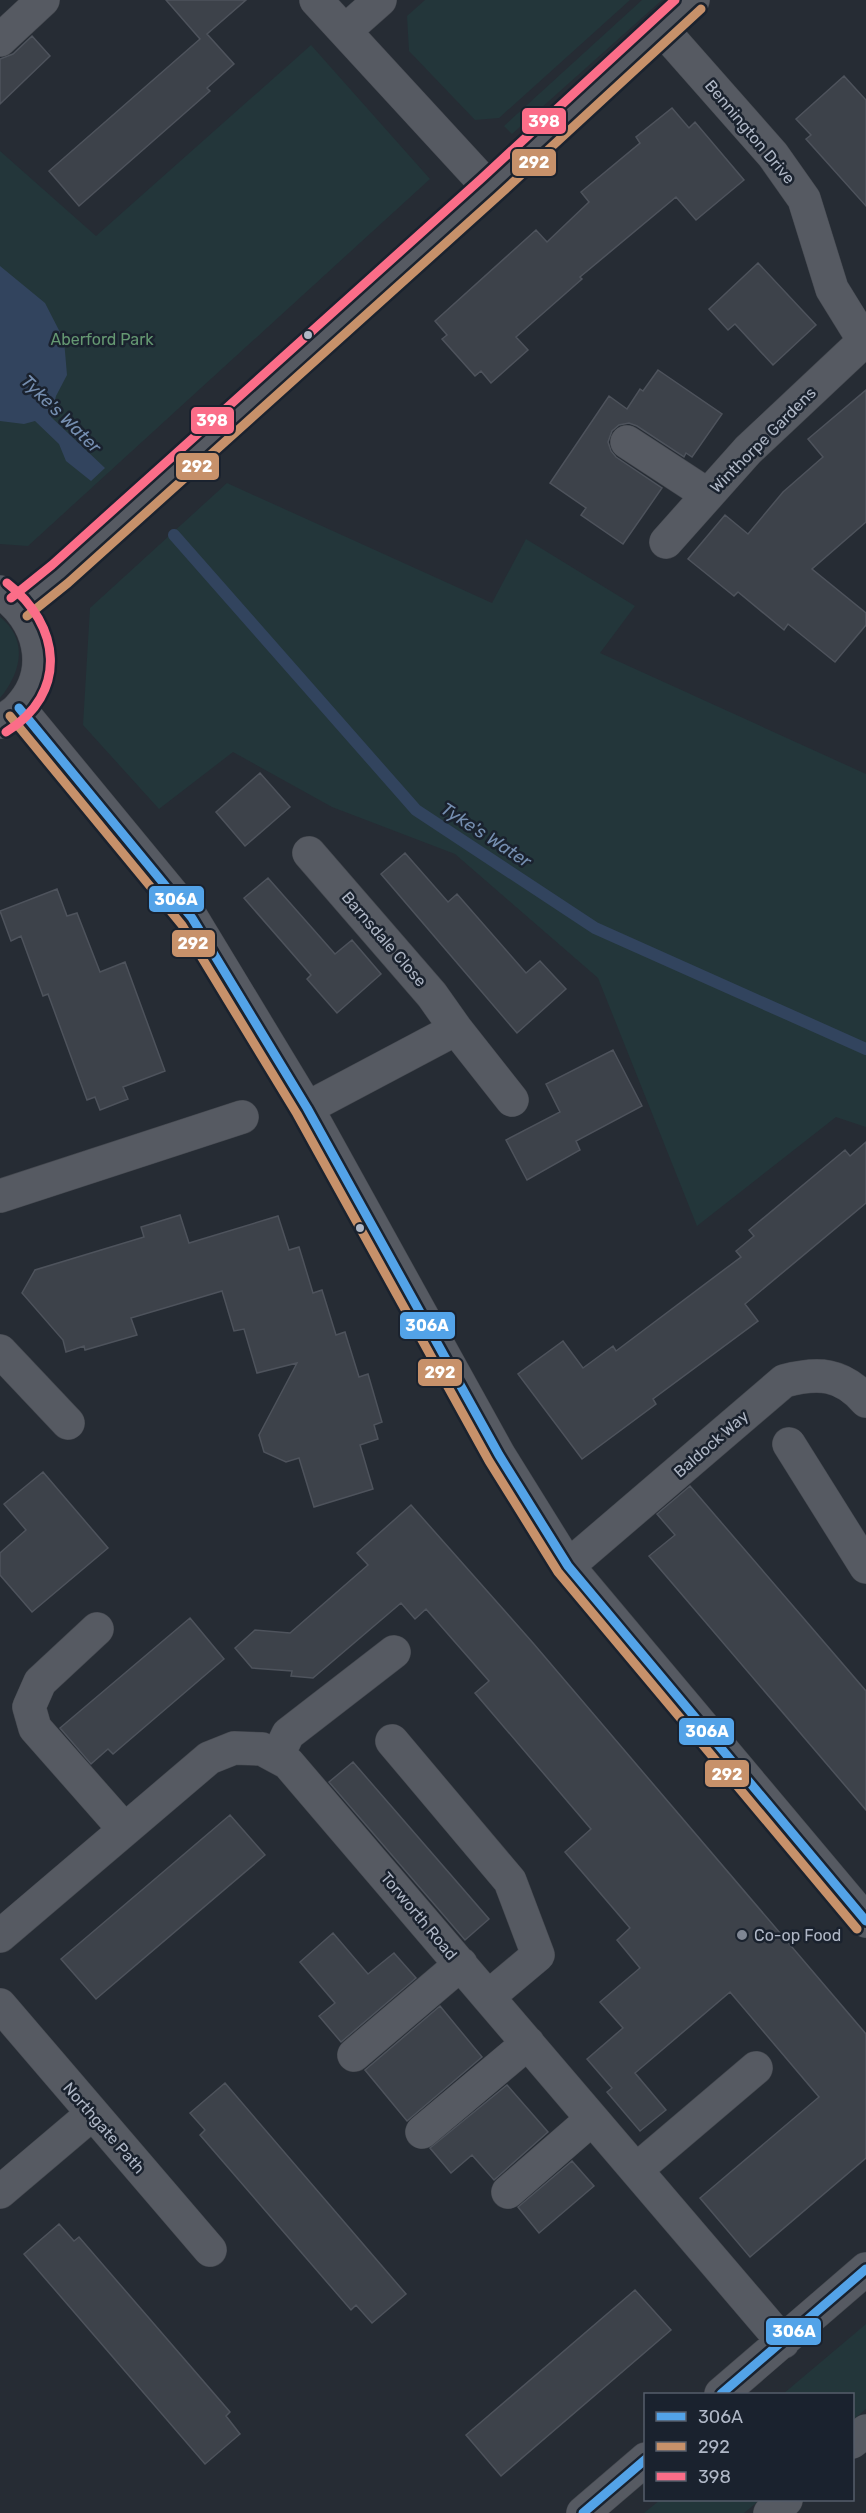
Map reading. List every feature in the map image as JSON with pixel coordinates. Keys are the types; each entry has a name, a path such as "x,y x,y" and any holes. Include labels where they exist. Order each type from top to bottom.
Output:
{"street":[{"path":"0,40 43,0"},
{"path":"316,0 489,188"},
{"path":"345,31 380,0"},
{"path":"693,0 489,188 60,574 10,600 32,625 38,646 38,669 32,690 9,715 192,918 307,1108 499,1455 568,1566 866,1921"},
{"name":"Bennington Drive","path":"661,28 773,155 804,199 832,289 865,342"},
{"name":"Winthorpe Gardens","path":"666,542 748,450 865,342"},
{"path":"627,442 708,495"},
{"name":"Barnsdale Close","path":"309,853 432,995 512,1100"},
{"path":"307,1108 456,1029"},
{"path":"0,1196 242,1117"},
{"path":"0,1351 68,1423"},
{"name":"Baldock Way","path":"568,1566 784,1381 803,1376 821,1375 839,1380 856,1390 866,1401"},
{"path":"789,1444 865,1564"},
{"path":"97,1629 40,1682 29,1707 36,1728 124,1829"},
{"path":"278,1757 288,1734 394,1652"},
{"path":"392,1741 510,1881 526,1923 538,1955 489,1997"},
{"name":"Torworth Road","path":"0,1936 209,1758 234,1748 262,1749 278,1757 296,1771 783,2342"},
{"path":"354,2055 460,1964"},
{"name":"Northgate Path","path":"0,2005 210,2250"},
{"path":"422,2132 528,2043"},
{"path":"636,2170 756,2068"},
{"path":"0,2192 92,2114"},
{"path":"508,2192 592,2119"},
{"path":"722,2393 866,2269"},
{"path":"854,2440 866,2431"},
{"path":"583,2513 644,2460"},
{"path":"770,2513 784,2501"}],"green space":[{"path":"425,0 630,0 499,118 475,120 409,51 407,16"},
{"path":"642,0 662,0 512,134 504,126"},
{"name":"Aberford Park","path":"311,45 430,179 28,546 0,544 0,151 96,236"},
{"path":"227,483 492,603 526,539 635,606 600,653 866,774 866,1127 836,1117 697,1226 598,978 455,854 332,807 233,752 159,809 83,725 90,608"},
{"path":"0,617 15,636 19,657 13,678 0,698"},
{"path":"866,2324 866,2409 854,2419 854,2393 784,2393"},
{"path":"659,2501 759,2501 744,2513 644,2513"}],"water":[{"path":"0,266 45,303 64,340 67,375 56,396 51,417 105,468 91,481 66,461 59,444 35,421 24,424 0,421"}],"building":[{"path":"166,0 246,0 207,34 234,64 207,88 210,91 79,206 49,171 200,39"},
{"path":"32,36 50,56 0,104 0,59 13,54"},
{"path":"844,76 866,100 866,206 806,139 811,135 796,119"},
{"path":"672,108 689,128 695,122 744,180 696,220 676,197 580,277 582,279 516,337 528,350 491,383 481,371 475,376 442,339 447,335 435,321 536,230 547,242 589,202 581,192 640,143 636,137"},
{"path":"758,263 816,325 773,365 735,324 728,330 709,309"},
{"path":"658,370 722,414 692,457 686,453 684,457 629,423 619,425 612,431 608,442 616,457 662,488 623,544 581,515 586,508 550,483 609,396 627,409 640,389 643,391"},
{"path":"866,390 866,522 812,569 866,613 866,625 835,662 788,624 784,630 738,592 734,596 688,559 725,515 748,534 783,492 823,457 808,439"},
{"path":"260,773 290,807 245,846 216,812"},
{"path":"405,853 448,902 457,894 526,973 540,961 566,989 517,1033 381,874"},
{"path":"268,878 335,954 352,940 381,974 337,1013 307,979 311,975 244,898"},
{"path":"57,889 67,916 77,913 100,972 125,962 165,1071 123,1087 128,1099 100,1110 95,1097 87,1100 48,994 43,996 21,936 11,941 0,911"},
{"path":"613,1050 642,1106 576,1141 580,1150 527,1180 506,1140 560,1112 546,1084"},
{"path":"866,1142 866,1203 745,1304 758,1321 653,1399 656,1404 582,1459 518,1374 563,1341 583,1368 613,1346 616,1351 741,1257 736,1251 754,1236 749,1230 845,1150 850,1156"},
{"path":"180,1215 189,1243 278,1216 289,1250 299,1247 313,1293 322,1290 336,1335 345,1332 359,1377 368,1374 382,1422 374,1425 378,1439 360,1445 373,1489 314,1507 299,1458 286,1462 264,1452 259,1435 297,1363 257,1373 244,1329 234,1331 222,1291 131,1318 137,1335 85,1350 84,1346 66,1352 63,1340 22,1293 35,1270 144,1237 141,1227"},
{"path":"43,1472 108,1548 32,1612 0,1575 0,1553 26,1530 4,1504"},
{"path":"690,1486 866,1691 866,1810 649,1556 675,1535 657,1514"},
{"path":"411,1505 533,1643 866,2034 866,2158 750,2257 700,2198 819,2097 730,1992 635,2073 666,2110 640,2131 607,2092 612,2088 587,2059 623,2028 600,2002 640,1968 617,1940 630,1928 565,1852 591,1829 475,1693 489,1681 426,1609 415,1619 401,1603 313,1678 291,1676 292,1671 252,1668 235,1648 255,1630 290,1633 368,1565 357,1553"},
{"path":"190,1618 224,1659 113,1754 108,1749 91,1764 60,1728"},
{"path":"353,1762 489,1919 465,1940 329,1782"},
{"path":"230,1815 265,1855 96,1999 61,1959"},
{"path":"333,1933 368,1974 394,1953 416,1978 341,2042 319,2016 335,2003 300,1962"},
{"path":"440,2006 482,2057 407,2121 365,2070"},
{"path":"225,2083 406,2294 372,2323 356,2305 351,2310 200,2135 205,2130 190,2113"},
{"path":"507,2085 548,2132 494,2180 472,2155 451,2173 430,2148"},
{"path":"572,2161 594,2186 539,2233 518,2207"},
{"path":"59,2224 74,2241 79,2237 230,2412 226,2416 240,2434 205,2464 24,2254"},
{"path":"635,2290 671,2330 501,2476 466,2435"}],"waterway":[{"name":"Tyke's Water","path":"174,535 416,810 595,928 866,1049"}],"transit line":[{"name":"398","path":"11,598 52,565 481,179 675,0"},
{"name":"292","path":"27,616 68,583 497,197 701,9"},
{"name":"398","path":"6,732 26,716 40,698 48,679 50,659 47,638 38,619 25,600 7,583"},
{"name":"306A","path":"19,708 192,918 307,1108 499,1455 568,1566 866,1921"},
{"name":"292","path":"10,716 182,925 297,1114 489,1461 558,1572 857,1929"},
{"name":"306A","path":"722,2393 866,2269"},
{"name":"306A","path":"583,2513 644,2461"}],"place":[{"name":"Co-op Food","path":"742,1935"}]}
